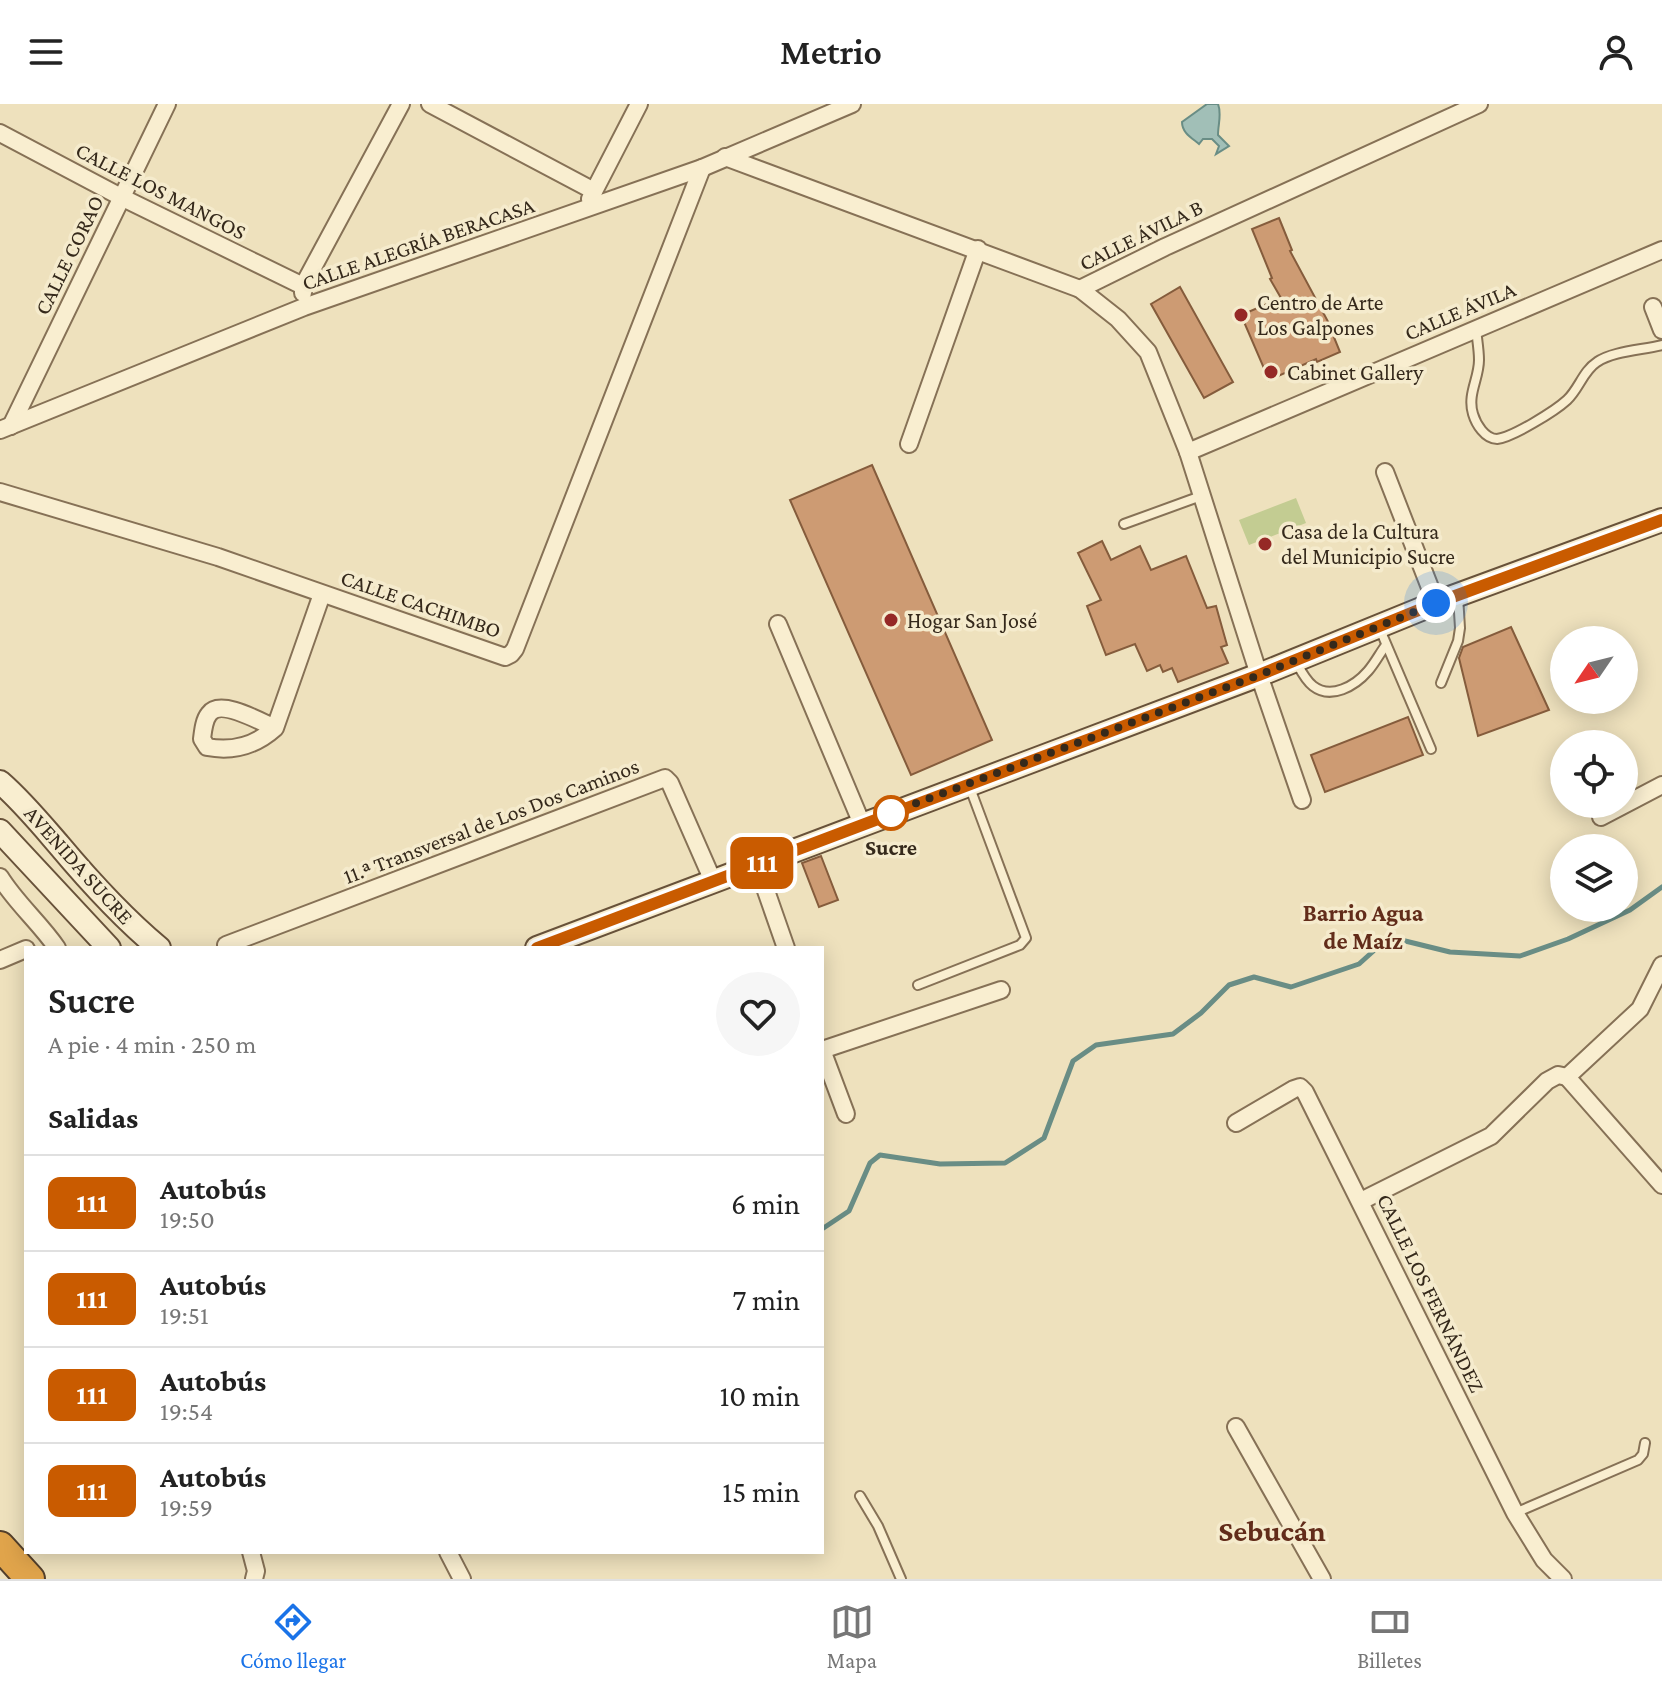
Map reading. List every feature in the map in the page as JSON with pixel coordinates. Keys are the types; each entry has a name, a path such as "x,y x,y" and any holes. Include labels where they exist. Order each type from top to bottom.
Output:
{"highway":[{"path":"0,1546 30,1579"}],"main road":[{"path":"542,946 1295,660 1383,635 1436,603 1662,520"},
{"name":"AVENIDA SUCRE","path":"0,782 22,801 134,927 157,946"},
{"name":"AVENIDA SUCRE","path":"0,831 107,946"}],"street":[{"name":"CALLE CORAO","path":"5,428 167,104"},
{"path":"304,307 303,286 401,104"},
{"path":"430,104 594,191"},
{"path":"587,208 639,104"},
{"name":"CALLE ALEGRÍA BERACASA","path":"5,428 304,307 702,168 852,104"},
{"name":"CALLE ÁVILA B","path":"725,157 1080,289 1479,104"},
{"name":"CALLE LOS MANGOS","path":"0,133 121,197 303,286"},
{"name":"CALLE CACHIMBO","path":"0,492 218,557 505,657 511,654 521,635 702,168"},
{"path":"909,444 978,249"},
{"name":"CALLE ÁVILA","path":"1188,452 1662,250"},
{"path":"1080,289 1118,319 1148,352 1188,452 1302,800"},
{"path":"1653,307 1662,330"},
{"path":"1385,472 1436,603"},
{"path":"275,728 322,594"},
{"path":"778,624 862,824"},
{"name":"11.ª Transversal de Los Dos Caminos","path":"226,945 665,778 670,783 713,881"},
{"path":"1638,798 1662,785"},
{"path":"757,865 785,946"},
{"path":"0,877 54,943"},
{"path":"0,960 24,949"},
{"path":"1567,1077 1640,1009 1662,965"},
{"path":"824,1049 1001,990"},
{"path":"824,1055 846,1114"},
{"path":"1361,1201 1491,1136 1547,1081 1558,1075 1567,1077 1662,1185"},
{"name":"CALLE LOS FERNÁNDEZ","path":"1236,1123 1294,1089 1300,1087 1305,1092 1515,1513 1544,1560 1563,1579"},
{"path":"1236,1427 1322,1579"},
{"path":"252,1554 256,1571 254,1579"},
{"path":"449,1554 462,1579"}],"lane":[{"path":"1476,329 1479,358 1472,388 1473,413 1481,430 1497,439 1551,413 1570,398 1592,365 1601,359 1662,345"},
{"path":"1124,524 1202,496"},
{"path":"1441,683 1458,641 1458,595"},
{"path":"1295,660 1313,686 1325,693 1339,691 1367,672 1383,635"},
{"path":"1383,635 1431,749"},
{"path":"918,985 1020,945 1026,938 968,784"},
{"path":"1515,1513 1638,1460 1645,1443"},
{"path":"860,1496 878,1526 901,1579"}],"green space":[{"path":"1296,498 1306,523 1249,545 1239,520"}],"water":[{"path":"1207,104 1218,104 1218,135 1229,146 1216,154 1219,146 1212,139 1203,139 1199,144 1182,126 1182,122"}],"building":[{"path":"1279,218 1290,251 1332,329 1340,352 1269,380 1241,315 1281,298 1270,279 1252,229"},
{"path":"1180,287 1233,382 1204,398 1151,304"},
{"name":"Hogar San José","path":"872,465 992,740 911,775 790,500"},
{"path":"1102,541 1111,560 1140,546 1151,570 1186,556 1207,608 1216,606 1227,645 1221,647 1228,663 1178,682 1172,668 1163,672 1160,665 1147,671 1135,644 1106,655 1087,606 1101,600 1078,553"},
{"path":"1511,627 1549,710 1478,736 1459,658 1463,647"},
{"path":"1408,717 1423,755 1325,792 1311,755"},
{"path":"821,856 838,900 819,907 802,863"}],"waterway":[{"path":"824,1228 849,1211 870,1163 880,1155 940,1164 1005,1163 1044,1138 1073,1061 1096,1045 1173,1034 1201,1013 1229,985 1254,977 1291,987 1359,964 1389,937 1450,952 1520,956 1568,939 1630,910 1662,887"}],"bus line":[{"name":"111","path":"542,946 1259,675 1436,603 1662,520"}],"place":[{"name":"Centro de Arte Los Galpones","path":"1241,315"},
{"name":"Cabinet Gallery","path":"1271,372"},
{"name":"Casa de la Cultura del Municipio Sucre","path":"1265,544"},
{"name":"Hogar San José","path":"891,620"},
{"name":"Sucre","path":"891,813"}],"district":[{"name":"Barrio Agua de Maíz","path":"1363,926"},
{"name":"Sebucán","path":"1272,1530"}],"route":[{"path":"891,813 1259,675 1436,603"}]}
